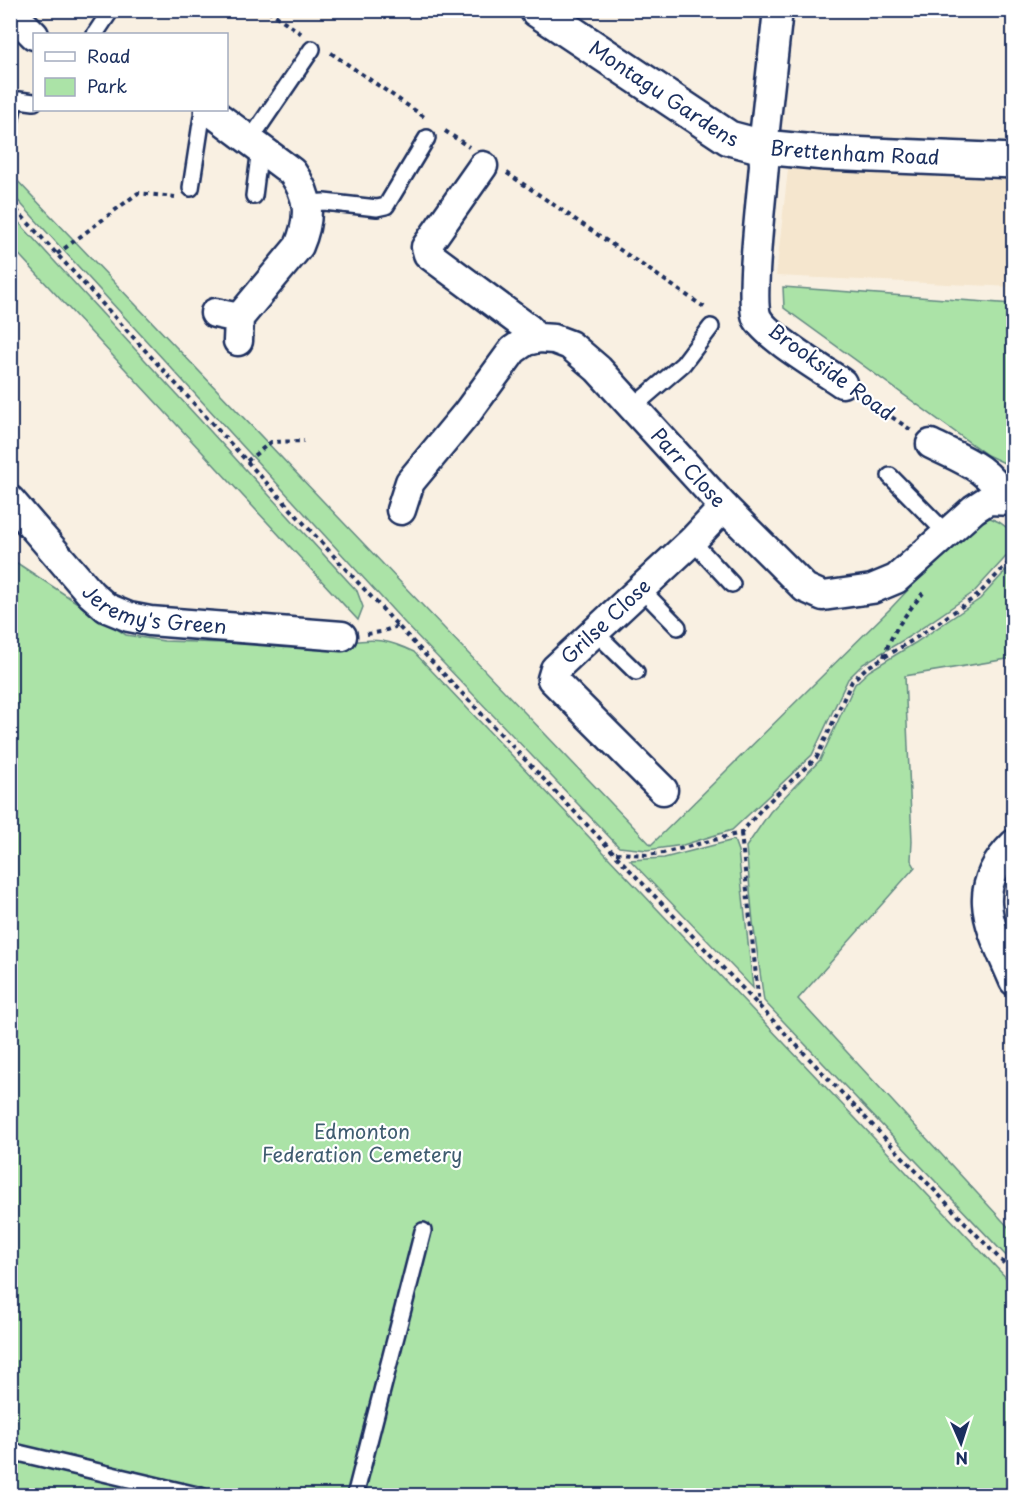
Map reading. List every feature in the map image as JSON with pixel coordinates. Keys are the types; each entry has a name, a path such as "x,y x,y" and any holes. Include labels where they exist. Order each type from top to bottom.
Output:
{"street":[{"name":"Montagu Gardens","path":"537,10 711,128 729,138 763,147"},
{"name":"Brettenham Road","path":"778,10 763,147 825,153 1014,161"},
{"path":"10,11 33,34"},
{"path":"210,111 292,172 301,184 307,203 308,216 299,246 231,324"},
{"name":"Brookside Road","path":"763,147 764,165 754,292 757,318 772,335 842,382"},
{"path":"401,510 398,482 474,404 513,350 533,339 529,329 428,254 426,247 483,166"},
{"name":"Parr Close","path":"533,339 554,339 570,345 598,369 724,507 805,588 823,596 872,589 896,579 974,509 988,500 1009,500"},
{"path":"931,444 984,471 1009,500"},
{"name":"Jeremy's Green","path":"10,500 91,594 107,608 129,617 150,621 342,636"},
{"name":"Grilse Close","path":"663,790 552,679 555,669 692,541 724,507"},
{"path":"1014,844 1002,856 990,876 986,898 990,923 1014,981"}],"lane":[{"path":"96,33 111,10"},
{"path":"254,196 255,144 312,49"},
{"path":"10,122 14,103 19,100 33,102"},
{"path":"191,188 203,111"},
{"path":"307,203 324,202 376,208 386,206 427,138"},
{"path":"633,407 683,364 711,327"},
{"path":"890,476 946,533"},
{"path":"692,541 732,584"},
{"path":"640,589 678,627"},
{"path":"595,632 636,672"},
{"path":"355,1496 423,1231"},
{"path":"10,1451 201,1496"}],"path":[{"path":"57,254 138,193 189,198 191,188"},
{"path":"10,203 398,626 1014,1275"},
{"name":"Brookside Road","path":"842,382 931,444"},
{"path":"248,461 271,442 303,441"},
{"path":"615,853 647,855 663,853 741,833 764,806 817,757 852,681 866,668 913,640 977,596 1014,557"},
{"path":"741,833 759,1005"}],"shaded area":[{"path":"788,169 1013,179 1013,287 776,276"}],"green space":[{"path":"11,174 651,845 891,608 971,523 986,516 999,522 1013,532 1013,549 974,592 910,636 863,664 848,679 812,755 732,830 683,845 647,850 619,847 403,621 11,193"},
{"path":"11,214 357,591 363,607 358,620 11,246"},
{"path":"783,287 1013,304 1013,467 987,455 784,308"},
{"name":"Edmonton Federation Cemetery","path":"17,563 126,635 164,641 351,647 350,642 375,640 414,652 1013,1285 1013,1495 11,1495 10,576"},
{"path":"1013,563 1013,658 905,676 911,860 915,867 798,999 1013,1232 1013,1263 764,1001 746,847 770,812 820,760 855,684 869,671 980,599"},
{"path":"734,840 738,851 753,988 630,860 664,858"}]}
